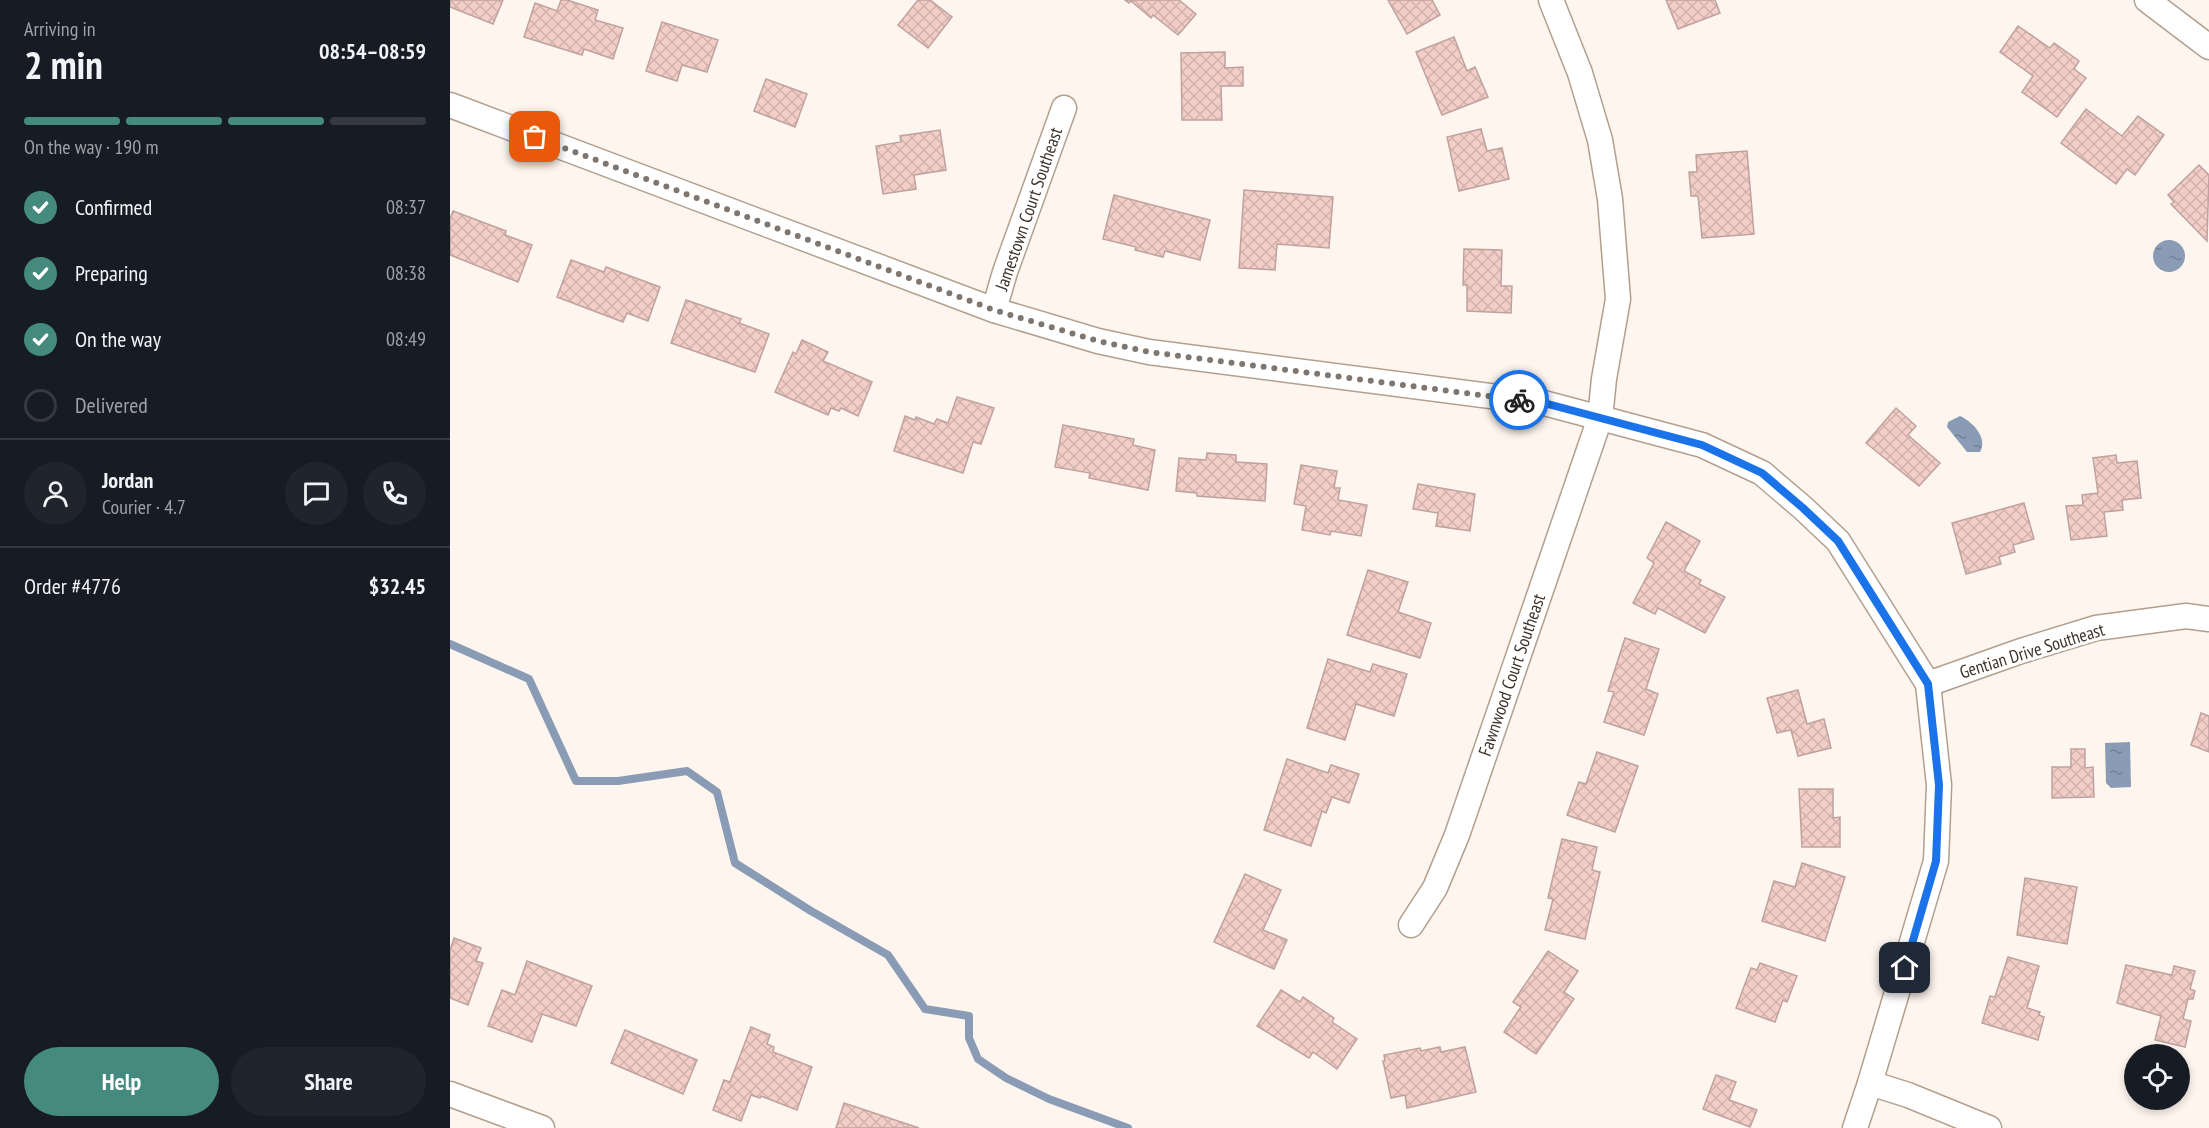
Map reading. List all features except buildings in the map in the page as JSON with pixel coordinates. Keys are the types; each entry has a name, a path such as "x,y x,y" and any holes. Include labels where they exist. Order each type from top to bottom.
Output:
{"street":[{"name":"Fawnwood Court Southeast","path":"1411,925 1435,888 1460,828 1600,418 1604,378 1618,299 1610,199 1600,140 1580,73 1551,0"},
{"path":"2147,0 2172,7 2209,47"},
{"path":"450,105 994,310 1098,341 1149,352 1544,403 1702,445 1762,473 1838,541 1928,684 1939,785 1936,861 1855,1128"},
{"name":"Jamestown Court Southeast","path":"994,310 1005,272 1064,108"},
{"name":"Gentian Drive Southeast","path":"1928,684 2021,651 2096,628 2186,616 2209,619"},
{"path":"1870,1083 1908,1095 1989,1128"},
{"path":"450,1094 542,1128"}],"water":[{"path":"2169,240 2180,245 2185,256 2180,267 2169,272 2158,267 2153,256 2158,245"},
{"path":"1960,416 1970,422 1981,436 1980,452 1967,452 1947,427 1948,422"},
{"path":"2130,742 2131,787 2111,788 2106,783 2105,743"}],"waterway":[{"path":"450,644 529,679 576,781 618,781 687,771 717,792 735,863 811,911 888,955 925,1009 969,1016 969,1038 978,1059 1006,1078 1049,1099 1128,1128"}],"way so far":[{"path":"535,137 994,310 1098,341 1149,352 1519,400"}],"route":[{"path":"1519,400 1544,403 1702,445 1762,473 1838,541 1928,684 1939,785 1936,861 1905,968"}]}
